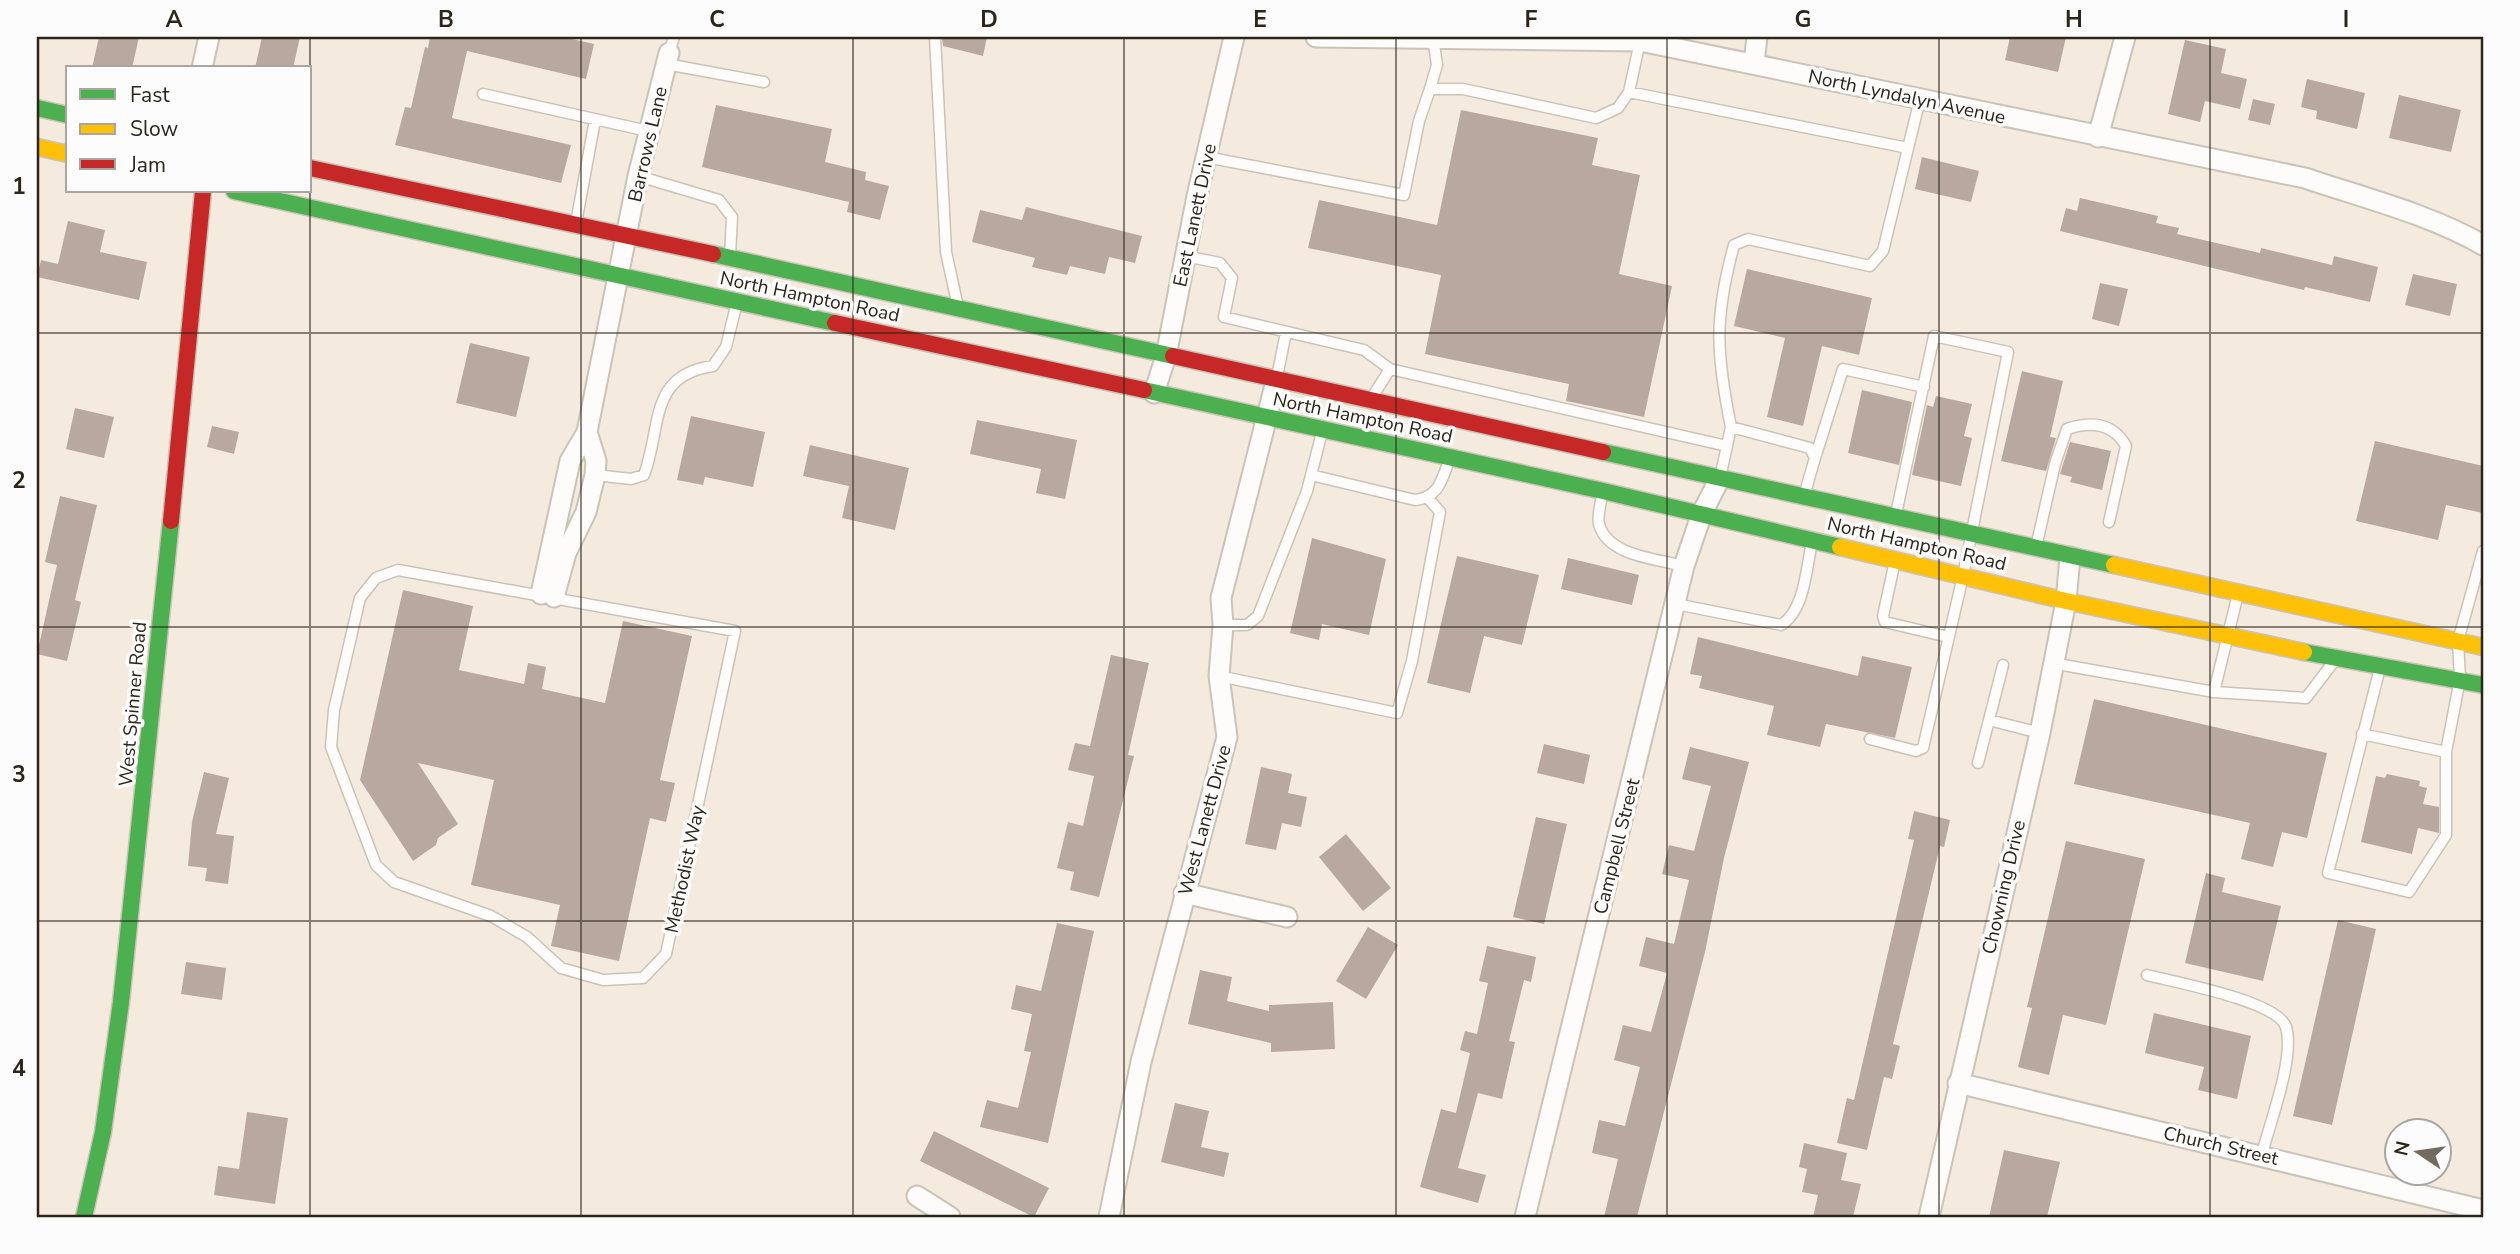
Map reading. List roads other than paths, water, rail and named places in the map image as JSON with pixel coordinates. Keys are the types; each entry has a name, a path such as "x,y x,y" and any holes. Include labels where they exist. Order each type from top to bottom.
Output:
{"main road":[{"path":"37,108 66,115"},
{"path":"37,147 66,154"},
{"name":"North Hampton Road","path":"312,169 560,239 617,275 1323,430 1366,420 1578,467 1603,491 2066,601 2225,636 2316,642 2338,657 2380,668 2483,685"},
{"name":"West Spinner Road","path":"84,1217 101,1151 142,818 203,192"},
{"name":"North Hampton Road","path":"241,192 560,239 626,235 1276,381 1450,458 1720,478 2483,647"},
{"path":"2316,642 2325,612"}],"street":[{"path":"202,66 209,37"},
{"name":"East Lanett Drive","path":"1154,393 1166,356 1206,157 1234,37"},
{"name":"North Lyndalyn Avenue","path":"1316,37 1640,41 2305,178 2400,210 2483,245"},
{"path":"1754,63 1757,37"},
{"path":"2098,137 2125,37"},
{"name":"Barrows Lane","path":"617,275 648,131 670,51"},
{"path":"547,596 570,461 587,432 617,275"},
{"name":"West Lanett Drive","path":"1109,1217 1142,1062 1184,892 1227,737 1219,676 1223,625 1221,598 1276,381"},
{"path":"547,596 586,512 596,461 587,432"},
{"name":"Campbell Street","path":"1525,1217 1684,566 1702,513 1720,478"},
{"name":"Chowning Drive","path":"1929,1217 2040,733 2066,601 2070,556"},
{"path":"1184,892 1287,917"},
{"name":"Church Street","path":"1958,1083 2262,1154 2483,1210"},
{"path":"916,1196 950,1217"}],"lane":[{"path":"935,37 946,252 959,311"},
{"path":"1206,157 1404,195 1419,121 1437,65 1433,38"},
{"path":"1430,89 1463,89 1596,118 1618,108 1629,92 1640,41"},
{"path":"670,51 764,82"},
{"path":"1629,92 1908,148"},
{"path":"483,94 648,131"},
{"path":"1720,478 1731,427 1717,344 1719,306 1734,245 1748,239 1870,266 1883,251 1920,99"},
{"path":"560,239 595,120"},
{"path":"638,176 719,200 732,217 730,260"},
{"path":"1185,256 1220,263 1231,278 1224,317 1364,350 1390,369 1727,446"},
{"path":"595,475 631,479 644,475 659,412 668,392 678,376 694,369 713,366 726,347 738,301"},
{"path":"1276,381 1286,332"},
{"path":"1870,740 1916,751 1923,748 1963,576 2008,352 1934,336 1895,517"},
{"path":"1366,420 1390,369"},
{"path":"1804,497 1843,369 1924,387"},
{"path":"2036,548 2055,464 2067,429 2084,424 2106,427 2119,433 2126,446 2109,522"},
{"path":"1731,427 1810,448 1815,458"},
{"path":"1223,625 1247,625 1258,616 1311,475 1323,430"},
{"path":"1311,475 1415,500 1428,498 1437,491 1450,458"},
{"path":"1603,491 1598,523 1606,538 1619,549 1684,566"},
{"path":"1219,676 1397,713 1412,661 1440,512 1428,498"},
{"path":"1675,604 1781,625 1791,619 1798,607 1812,540"},
{"path":"2380,668 2328,873 2409,892 2446,835 2446,752 2460,680 2458,641 2483,551"},
{"path":"1895,560 1883,616 1885,622 1948,637"},
{"name":"Methodist Way","path":"398,570 547,596 735,631 666,954 643,978 603,980 561,968 527,937 491,916 394,882 376,865 331,747 334,710 360,598 376,579 398,570"},
{"path":"2214,692 2225,636 2238,593"},
{"path":"2052,663 2214,692 2306,698 2338,657"},
{"path":"1978,763 2003,664"},
{"path":"1989,720 2040,733"},
{"path":"2362,734 2446,752"},
{"path":"2147,975 2219,993 2274,1012 2286,1025 2288,1052 2262,1154"}]}
